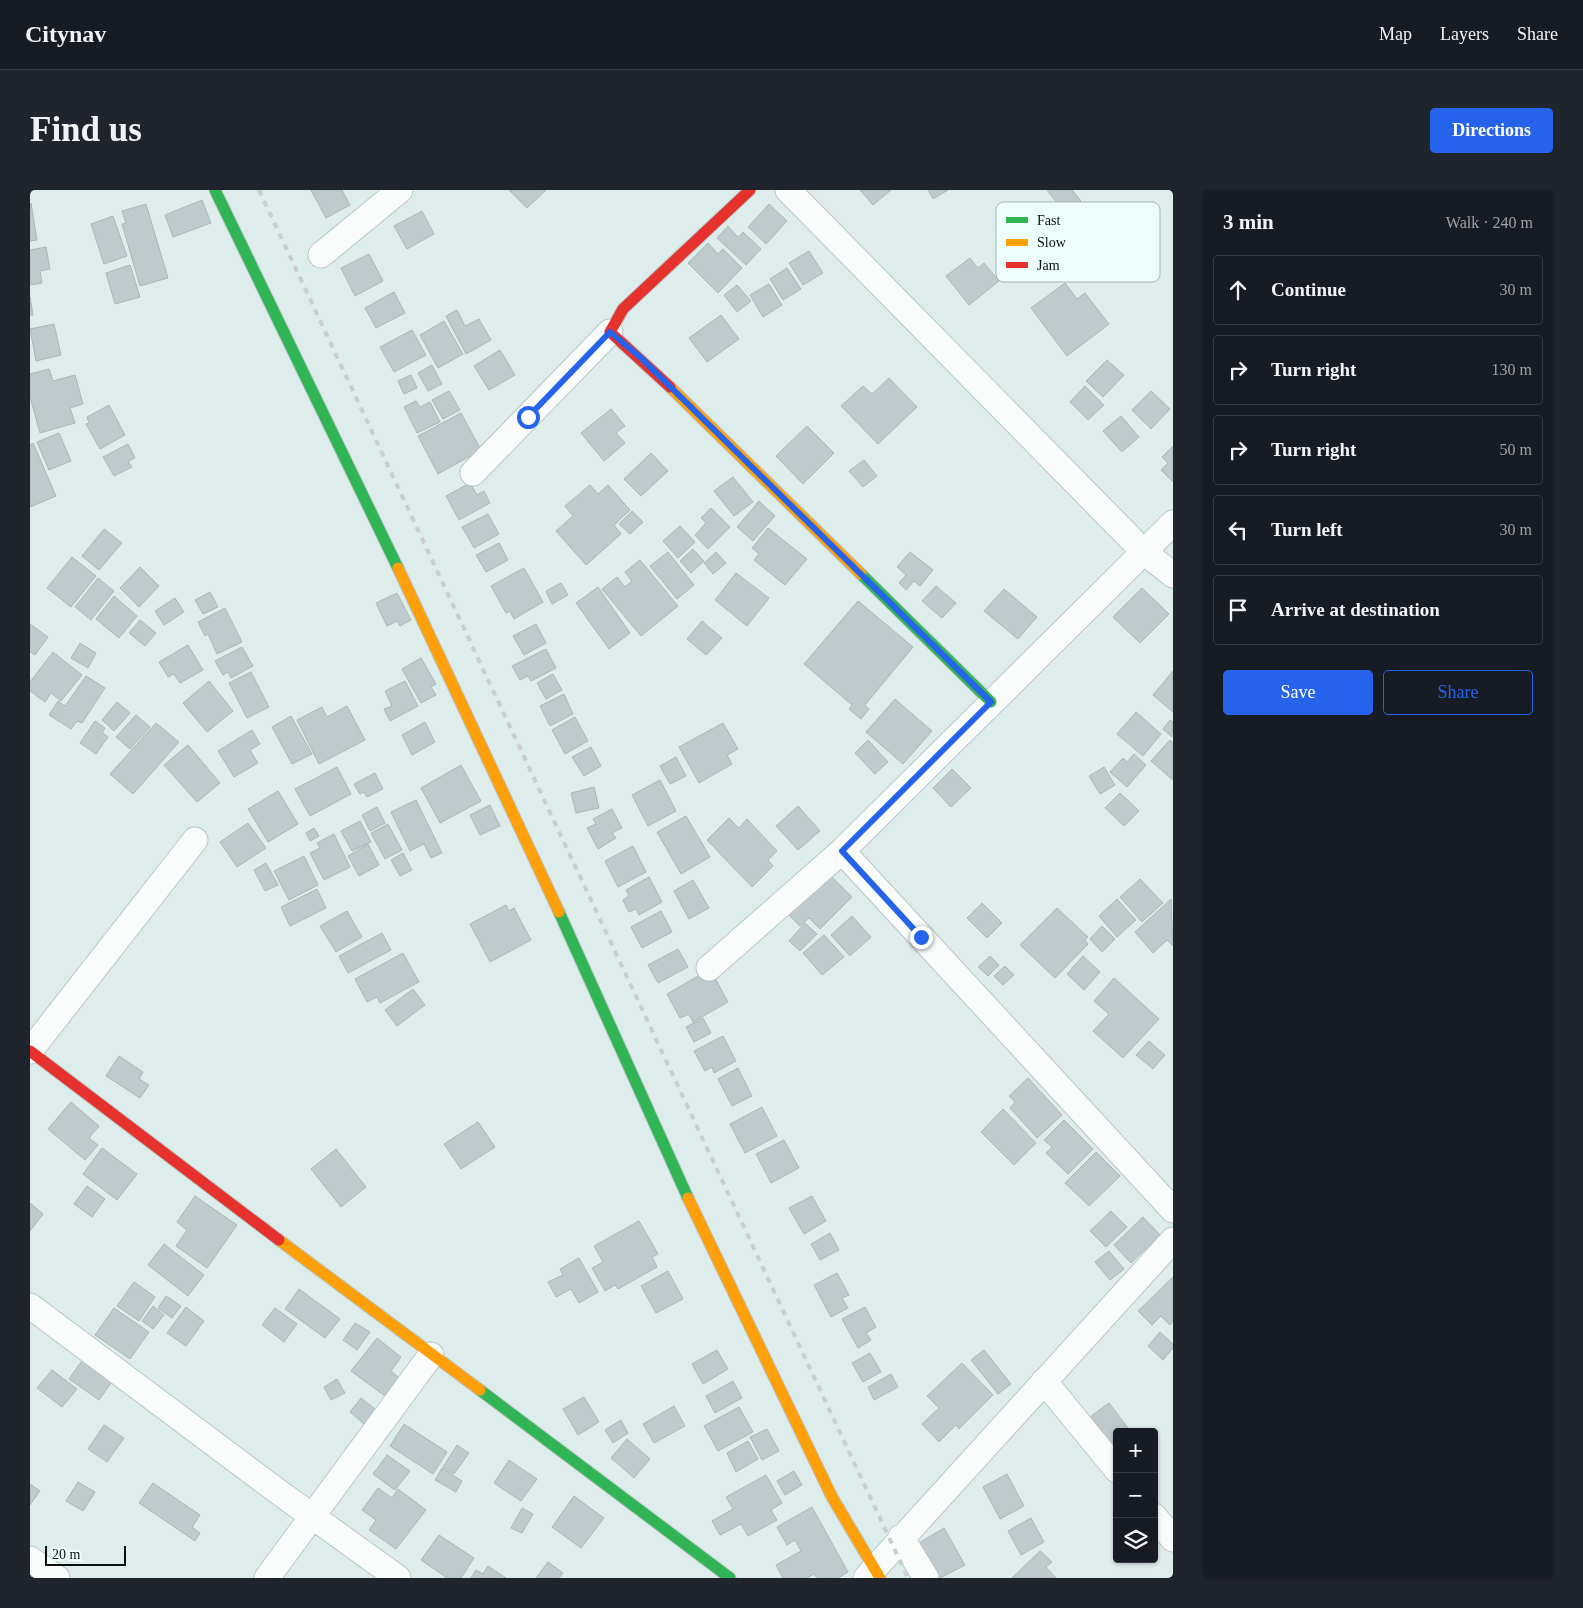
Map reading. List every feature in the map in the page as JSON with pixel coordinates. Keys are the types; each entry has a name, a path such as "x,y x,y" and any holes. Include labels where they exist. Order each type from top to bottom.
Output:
{"street":[{"path":"215,190 434,644 573,942 711,1249 832,1497 874,1574 901,1537 1173,1240"},
{"path":"321,255 400,190"},
{"path":"473,473 610,332 623,309 750,190"},
{"path":"788,190 1143,551 1173,575"},
{"path":"610,332 647,364 991,702"},
{"path":"709,968 842,851 1173,523"},
{"path":"195,840 30,1051 55,1072 730,1578"},
{"path":"842,851 1173,1210"},
{"path":"30,1306 311,1516 398,1578"},
{"path":"267,1578 431,1355"},
{"path":"1044,1381 1113,1465"},
{"path":"1156,1518 1173,1540"},
{"path":"901,1537 926,1578"},
{"path":"30,1559 57,1578"}],"building":[{"path":"311,190 342,190 350,205 326,218"},
{"path":"509,190 546,190 527,208"},
{"path":"860,190 891,190 873,205"},
{"path":"928,190 948,190 933,199"},
{"path":"1047,190 1072,190 1081,201 1080,202 1056,202"},
{"path":"202,200 211,223 173,237 165,215"},
{"path":"30,204 37,240 30,241"},
{"path":"146,204 168,278 140,286 122,224 126,223 122,211"},
{"path":"769,204 787,221 766,244 748,227"},
{"path":"422,211 434,234 407,249 394,226"},
{"path":"113,216 127,256 104,264 91,224"},
{"path":"728,226 738,237 743,232 761,249 746,265 717,238"},
{"path":"708,243 718,254 723,249 742,268 718,293 688,263"},
{"path":"46,247 50,269 40,271 42,283 30,285 30,250"},
{"path":"809,251 823,273 803,285 789,263"},
{"path":"369,254 383,281 355,296 341,268"},
{"path":"970,258 978,268 984,263 998,282 969,305 946,276"},
{"path":"130,265 140,297 115,304 106,273"},
{"path":"787,268 801,289 783,300 770,279"},
{"path":"1065,283 1077,299 1085,293 1109,324 1067,356 1031,308"},
{"path":"769,284 782,305 763,317 750,295"},
{"path":"737,285 751,301 737,312 724,295"},
{"path":"394,292 405,313 376,328 365,308"},
{"path":"30,297 33,315 30,315"},
{"path":"457,310 465,326 479,319 491,340 466,354 446,316"},
{"path":"721,315 739,339 707,362 689,338"},
{"path":"444,321 463,354 438,368 420,335"},
{"path":"54,324 61,355 36,361 30,329"},
{"path":"412,330 426,355 394,372 380,347"},
{"path":"500,350 515,375 489,390 474,366"},
{"path":"1107,360 1124,375 1103,397 1086,381"},
{"path":"432,365 442,384 428,391 418,373"},
{"path":"49,369 53,381 75,375 83,404 70,408 75,423 40,433 30,397 30,374"},
{"path":"411,375 417,388 404,394 398,381"},
{"path":"889,378 917,407 878,444 841,406 863,386 872,394"},
{"path":"1085,386 1104,405 1088,420 1070,402"},
{"path":"449,391 460,410 443,419 432,400"},
{"path":"1151,391 1170,409 1151,429 1132,410"},
{"path":"416,401 420,407 430,402 440,422 417,433 404,407"},
{"path":"109,405 125,435 100,449 86,424 89,423 87,417"},
{"path":"611,409 625,426 616,433 625,443 604,461 581,433"},
{"path":"461,413 481,450 438,474 418,436"},
{"path":"1121,416 1139,437 1122,452 1103,431"},
{"path":"807,426 834,453 803,484 776,456"},
{"path":"59,433 71,461 49,470 37,442"},
{"path":"33,443 56,496 30,507 30,445"},
{"path":"128,444 135,458 128,461 132,467 114,476 103,457"},
{"path":"1173,446 1173,482 1161,470 1168,463 1162,457"},
{"path":"651,453 668,471 641,496 624,479"},
{"path":"864,460 877,476 863,487 849,471"},
{"path":"733,477 753,502 734,516 714,491"},
{"path":"470,483 477,495 484,491 490,503 459,520 446,496"},
{"path":"590,485 598,494 608,485 630,510 614,525 621,534 586,565 556,531 573,516 565,506"},
{"path":"759,501 775,516 753,541 737,527"},
{"path":"711,508 730,527 708,549 695,535 706,523 701,518"},
{"path":"632,511 643,522 630,534 619,524"},
{"path":"488,514 499,534 474,548 462,527"},
{"path":"680,526 695,542 678,558 663,541"},
{"path":"768,528 807,559 785,585 754,560 759,554 752,548"},
{"path":"104,529 122,543 99,570 82,556"},
{"path":"499,543 508,560 486,572 476,555"},
{"path":"693,549 704,561 691,573 680,561"},
{"path":"668,552 694,585 677,599 650,566"},
{"path":"716,552 726,563 713,574 704,563"},
{"path":"910,552 933,570 920,586 914,581 906,590 899,583 906,575 897,567"},
{"path":"72,557 96,576 71,607 47,588"},
{"path":"640,560 678,606 641,636 602,589 617,577 625,587 632,581 625,572"},
{"path":"140,567 159,586 139,607 120,588"},
{"path":"524,568 543,602 514,619 510,611 506,613 491,586"},
{"path":"736,573 769,598 747,626 715,600"},
{"path":"98,578 114,591 91,620 75,607"},
{"path":"561,583 568,595 552,604 546,591"},
{"path":"936,586 956,603 942,618 922,601"},
{"path":"598,587 630,633 609,649 576,603"},
{"path":"1142,588 1169,614 1140,643 1113,617"},
{"path":"1004,589 1037,617 1018,639 984,611"},
{"path":"210,592 218,607 203,614 195,600"},
{"path":"397,593 411,620 400,626 397,621 387,626 376,603"},
{"path":"114,596 137,616 119,638 96,619"},
{"path":"175,598 184,612 164,625 155,611"},
{"path":"858,601 913,647 865,705 869,709 861,719 849,709 852,705 804,664"},
{"path":"225,608 242,642 217,654 208,634 205,636 198,622"},
{"path":"140,620 156,633 145,646 129,633"},
{"path":"702,621 722,638 706,655 687,639"},
{"path":"30,624 48,637 35,655 30,652"},
{"path":"536,624 546,643 524,655 513,636"},
{"path":"80,643 96,653 88,668 71,658"},
{"path":"188,645 203,670 180,683 174,674 168,677 159,662"},
{"path":"242,647 253,666 231,678 228,672 223,675 215,661"},
{"path":"546,649 556,668 531,681 528,676 520,680 512,666"},
{"path":"53,652 82,675 61,701 51,693 45,702 30,691 30,682"},
{"path":"421,658 436,684 431,687 436,695 421,703 402,669"},
{"path":"1173,671 1173,712 1153,695"},
{"path":"251,672 269,707 247,718 229,683"},
{"path":"553,674 562,690 546,699 537,683"},
{"path":"86,676 105,688 82,723 77,721 71,729 49,715 58,701 65,706"},
{"path":"209,681 233,711 207,732 183,703"},
{"path":"405,681 418,706 390,721 384,709 392,706 385,691"},
{"path":"564,694 573,714 550,726 540,706"},
{"path":"895,699 932,731 903,764 866,732"},
{"path":"117,702 130,713 114,731 102,720"},
{"path":"347,706 365,740 319,764 297,720 322,707 327,717"},
{"path":"1136,712 1161,734 1143,756 1117,734"},
{"path":"136,715 150,727 130,749 116,737"},
{"path":"291,716 312,754 292,764 272,727"},
{"path":"575,717 588,741 565,754 552,730"},
{"path":"1170,720 1173,722 1172,737 1163,729"},
{"path":"95,721 105,728 102,733 108,737 96,754 80,743"},
{"path":"425,722 435,742 412,755 402,735"},
{"path":"156,723 179,742 133,794 110,774"},
{"path":"723,723 738,749 727,755 732,764 699,783 679,747"},
{"path":"252,730 260,744 250,750 258,763 234,777 218,751"},
{"path":"868,740 888,762 875,774 855,753"},
{"path":"1170,740 1173,743 1173,780 1151,761"},
{"path":"188,745 220,783 197,802 164,765"},
{"path":"591,747 601,766 584,776 572,757"},
{"path":"1134,754 1146,765 1127,787 1110,772 1123,758 1127,762"},
{"path":"676,757 686,776 670,784 660,766"},
{"path":"461,765 481,801 440,823 421,788"},
{"path":"337,767 351,794 310,816 295,789"},
{"path":"1104,767 1115,785 1100,794 1089,776"},
{"path":"952,769 971,788 951,807 933,788"},
{"path":"375,773 383,789 367,797 364,792 360,794 354,784"},
{"path":"660,780 676,811 648,826 632,795"},
{"path":"594,787 599,808 576,813 571,793"},
{"path":"278,791 298,824 268,842 248,809"},
{"path":"1120,793 1139,811 1124,826 1105,808"},
{"path":"416,800 442,853 431,858 424,844 410,851 391,812"},
{"path":"490,805 500,826 480,835 470,815"},
{"path":"798,806 820,831 798,850 776,826"},
{"path":"377,807 385,823 370,831 362,815"},
{"path":"612,809 622,828 612,833 616,838 598,849 587,828 596,824 593,819"},
{"path":"686,816 710,857 681,874 657,832"},
{"path":"729,818 739,828 747,819 777,851 768,860 773,866 752,887 707,840"},
{"path":"360,821 371,842 352,851 341,831"},
{"path":"248,823 266,848 237,867 220,842"},
{"path":"388,824 402,850 385,859 371,833"},
{"path":"314,828 319,836 310,841 306,833"},
{"path":"334,834 350,867 324,880 310,853 320,848 317,843"},
{"path":"368,844 379,865 359,876 348,856"},
{"path":"633,846 646,872 618,887 605,861"},
{"path":"403,853 412,870 400,876 391,860"},
{"path":"304,856 318,885 289,900 274,871"},
{"path":"266,863 278,885 265,891 254,870"},
{"path":"829,874 852,897 820,929 809,918 800,926 789,915"},
{"path":"649,877 662,902 639,915 636,909 629,912 623,900 629,896 626,890"},
{"path":"1140,879 1163,903 1142,922 1120,897"},
{"path":"693,880 709,908 689,919 674,891"},
{"path":"317,889 326,908 290,926 281,907"},
{"path":"1117,899 1136,920 1117,937 1099,916"},
{"path":"1171,899 1173,946 1167,940 1153,953 1135,932"},
{"path":"982,903 1002,923 987,938 967,918"},
{"path":"506,905 509,911 514,908 531,940 490,962 470,924"},
{"path":"1057,908 1088,937 1085,940 1088,944 1055,978 1020,945"},
{"path":"347,911 362,937 336,952 320,926"},
{"path":"661,911 672,932 642,948 631,927"},
{"path":"852,916 871,937 850,956 831,935"},
{"path":"805,923 817,934 800,951 789,941"},
{"path":"1102,926 1115,939 1102,952 1090,939"},
{"path":"382,933 391,950 348,973 339,956"},
{"path":"824,935 844,957 822,975 803,953"},
{"path":"678,949 688,967 658,983 648,965"},
{"path":"403,953 419,982 380,1003 377,997 367,1002 355,979"},
{"path":"990,956 999,965 988,976 978,967"},
{"path":"1083,956 1100,972 1084,990 1067,974"},
{"path":"1005,966 1014,975 1003,985 994,976"},
{"path":"710,969 728,1002 693,1022 689,1014 680,1018 667,994"},
{"path":"1114,978 1159,1019 1123,1058 1093,1031 1109,1014 1094,1001"},
{"path":"413,989 425,1005 397,1026 385,1010"},
{"path":"703,1018 711,1033 694,1042 686,1027"},
{"path":"723,1036 736,1061 714,1073 712,1067 705,1071 694,1051"},
{"path":"1149,1041 1165,1055 1153,1069 1136,1055"},
{"path":"119,1056 143,1072 139,1079 149,1085 140,1098 106,1076"},
{"path":"738,1068 752,1096 732,1106 718,1079"},
{"path":"1028,1078 1062,1115 1037,1138 1010,1108 1015,1102 1009,1096"},
{"path":"71,1102 99,1126 89,1138 98,1145 85,1160 48,1129"},
{"path":"762,1107 777,1136 745,1153 730,1124"},
{"path":"1003,1109 1036,1143 1014,1165 981,1132"},
{"path":"1064,1120 1093,1149 1068,1174 1046,1153 1052,1147 1044,1140"},
{"path":"478,1122 495,1147 461,1169 444,1144"},
{"path":"784,1140 799,1168 771,1183 756,1154"},
{"path":"102,1148 137,1174 117,1200 83,1174"},
{"path":"336,1149 366,1187 341,1207 311,1169"},
{"path":"1096,1152 1120,1176 1089,1206 1065,1183"},
{"path":"87,1186 105,1199 92,1217 74,1204"},
{"path":"195,1196 237,1225 207,1268 176,1246 187,1230 177,1222"},
{"path":"812,1196 826,1221 804,1234 789,1208"},
{"path":"30,1203 43,1214 30,1231"},
{"path":"1111,1211 1127,1227 1106,1247 1090,1231"},
{"path":"1143,1217 1160,1235 1131,1263 1114,1245"},
{"path":"639,1221 658,1254 652,1257 657,1267 618,1289 615,1285 605,1291 592,1268 603,1262 594,1246"},
{"path":"830,1233 839,1250 820,1260 811,1244"},
{"path":"164,1244 204,1275 188,1296 148,1265"},
{"path":"1109,1251 1124,1269 1110,1280 1095,1262"},
{"path":"579,1258 598,1292 579,1303 571,1289 556,1297 548,1282 563,1275 560,1269"},
{"path":"668,1271 683,1299 656,1313 641,1286"},
{"path":"837,1273 849,1295 842,1298 848,1308 831,1317 814,1285"},
{"path":"1173,1277 1173,1322 1170,1325 1161,1316 1152,1325 1138,1311"},
{"path":"134,1282 155,1297 139,1321 117,1306"},
{"path":"299,1289 340,1319 325,1338 285,1309"},
{"path":"166,1296 181,1306 172,1318 158,1308"},
{"path":"153,1306 164,1315 153,1329 142,1321"},
{"path":"186,1307 204,1321 186,1346 167,1333"},
{"path":"865,1307 876,1327 866,1333 871,1340 858,1348 842,1319"},
{"path":"114,1308 149,1332 130,1359 95,1335"},
{"path":"275,1308 297,1324 284,1342 262,1325"},
{"path":"355,1323 370,1332 357,1350 343,1340"},
{"path":"1160,1332 1173,1344 1173,1348 1163,1360 1148,1346"},
{"path":"377,1338 401,1357 391,1371 403,1381 389,1399 351,1371"},
{"path":"717,1350 728,1369 703,1384 692,1364"},
{"path":"984,1350 1011,1384 998,1394 971,1360"},
{"path":"870,1353 881,1372 863,1382 852,1363"},
{"path":"86,1355 116,1376 99,1400 69,1379"},
{"path":"962,1363 993,1395 959,1429 956,1425 939,1442 922,1424 939,1408 927,1396"},
{"path":"52,1370 77,1389 62,1407 37,1388"},
{"path":"891,1374 898,1387 874,1400 868,1387"},
{"path":"337,1379 345,1393 331,1400 324,1387"},
{"path":"733,1381 742,1398 715,1413 706,1396"},
{"path":"584,1397 599,1422 578,1435 563,1409"},
{"path":"361,1398 379,1412 368,1427 350,1412"},
{"path":"1109,1403 1128,1428 1113,1428 1113,1446 1091,1416"},
{"path":"674,1406 685,1426 654,1443 643,1424"},
{"path":"739,1407 753,1432 718,1451 704,1426"},
{"path":"621,1420 628,1433 613,1443 605,1430"},
{"path":"404,1424 447,1452 433,1474 390,1446"},
{"path":"104,1425 124,1438 107,1462 88,1449"},
{"path":"767,1429 779,1451 762,1460 750,1437"},
{"path":"627,1439 650,1459 634,1478 611,1458"},
{"path":"748,1441 758,1459 736,1472 727,1453"},
{"path":"457,1445 469,1453 454,1474 443,1467"},
{"path":"387,1455 410,1471 395,1490 373,1474"},
{"path":"509,1460 537,1479 521,1501 494,1483"},
{"path":"442,1468 462,1481 456,1492 435,1480"},
{"path":"794,1471 802,1485 785,1495 777,1481"},
{"path":"1007,1474 1024,1506 1000,1519 983,1487"},
{"path":"766,1475 782,1503 771,1510 777,1520 748,1536 741,1524 720,1535 712,1521 733,1509 726,1497"},
{"path":"78,1482 95,1492 83,1511 66,1501"},
{"path":"153,1483 200,1515 192,1527 200,1533 195,1541 139,1503"},
{"path":"30,1484 40,1491 30,1505"},
{"path":"378,1488 392,1498 398,1489 426,1510 396,1549 369,1530 376,1520 362,1510"},
{"path":"574,1496 604,1518 581,1548 552,1527"},
{"path":"812,1507 848,1572 838,1578 817,1578 814,1574 807,1578 783,1578 776,1565 801,1551 795,1540 787,1545 777,1527"},
{"path":"522,1508 533,1514 522,1533 511,1528"},
{"path":"1031,1518 1044,1542 1021,1555 1008,1531"},
{"path":"944,1528 965,1565 940,1578 919,1543"},
{"path":"439,1535 474,1558 461,1578 447,1578 421,1560"},
{"path":"1040,1551 1052,1562 1046,1567 1056,1578 1012,1578"},
{"path":"548,1562 563,1573 559,1578 536,1578"},
{"path":"488,1566 506,1578 471,1578 476,1570 483,1574"}],"railway":[{"path":"259,190 908,1578"}],"traffic: fast":[{"path":"215,190 398,568"},
{"path":"861,574 991,702"},
{"path":"559,912 688,1198"},
{"path":"480,1390 730,1578"}],"traffic: slow":[{"path":"670,387 861,574"},
{"path":"398,568 559,912"},
{"path":"688,1198 832,1497 880,1578"},
{"path":"279,1240 480,1390"}],"traffic: jam":[{"path":"670,387 610,332 623,309 750,190"},
{"path":"30,1051 279,1240"}],"route":[{"path":"528,417 610,332 640,357 991,702 842,851 921,937"}]}
